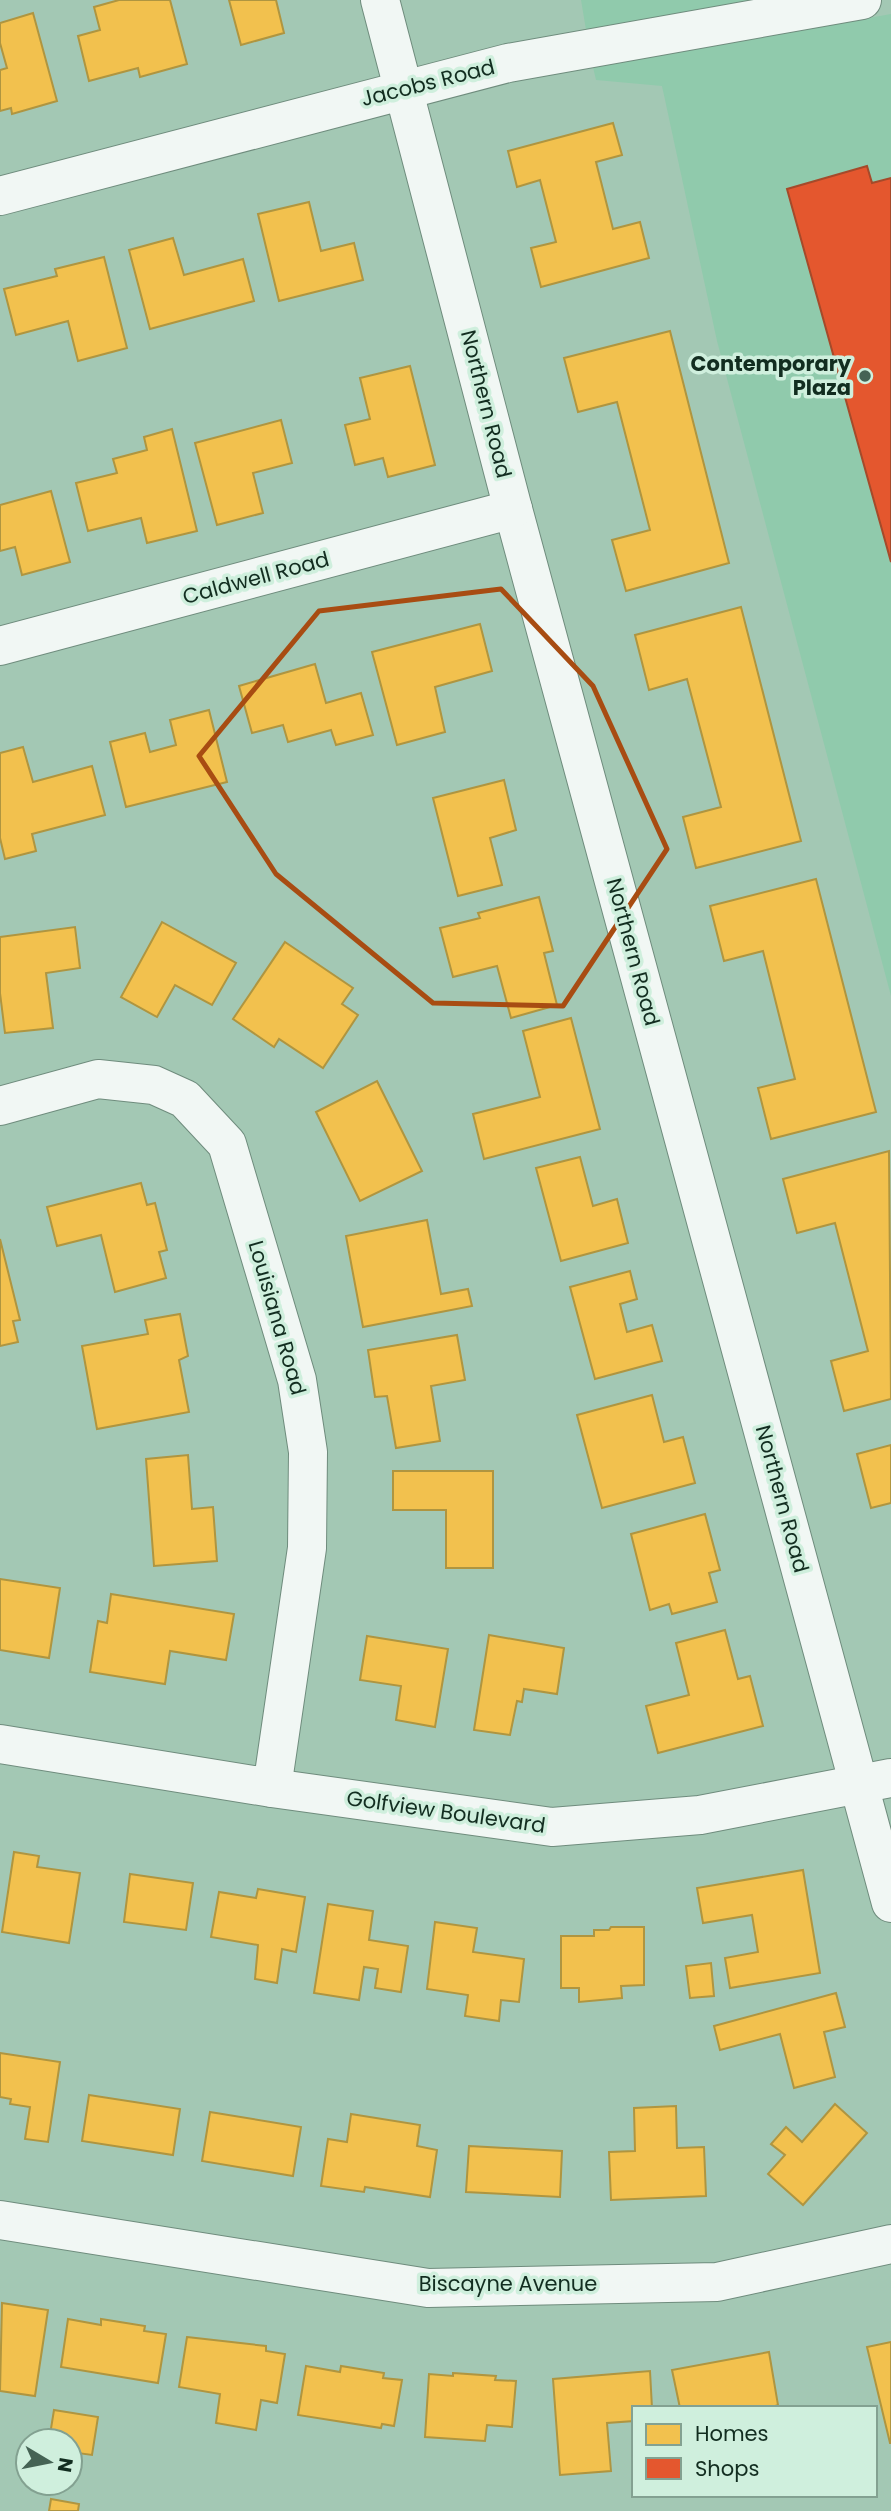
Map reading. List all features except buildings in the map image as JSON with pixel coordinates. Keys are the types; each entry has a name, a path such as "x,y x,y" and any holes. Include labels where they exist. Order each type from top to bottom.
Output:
{"street":[{"name":"Northern Road","path":"380,0 513,509 876,1782 891,1903"},
{"name":"Jacobs Road","path":"0,196 508,63 862,0"},
{"name":"Caldwell Road","path":"0,646 513,509"},
{"name":"Louisiana Road","path":"0,1106 97,1079 154,1085 185,1099 227,1144 297,1380 308,1452 307,1548 272,1788"},
{"name":"Golfview Boulevard","path":"0,1744 272,1788 552,1827 700,1815 876,1782"},
{"name":"Biscayne Avenue","path":"0,2220 428,2288 717,2282 891,2245"}],"highlighted area":[{"path":"501,589 593,686 667,849 563,1006 433,1003 276,874 199,756 319,611"}],"shaded area":[{"path":"581,0 754,0 586,30"},
{"path":"891,14 891,996 717,341 662,86 596,80 593,67"}],"place":[{"name":"Contemporary Plaza","path":"865,376"}]}
